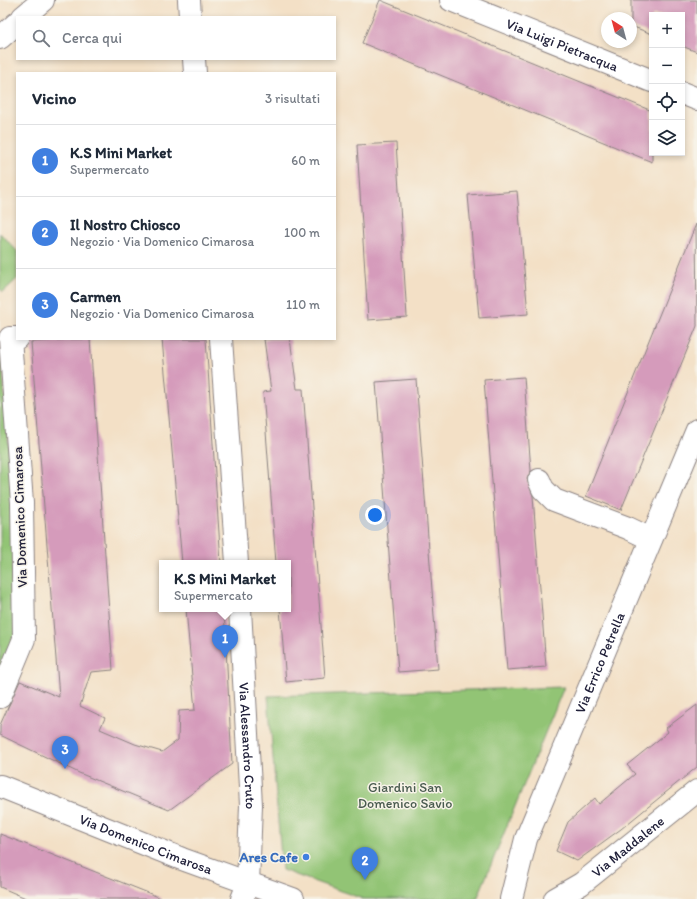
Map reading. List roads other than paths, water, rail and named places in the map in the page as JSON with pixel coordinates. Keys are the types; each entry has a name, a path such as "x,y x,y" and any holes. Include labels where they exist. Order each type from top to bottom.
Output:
{"street":[{"path":"24,16 43,0"},
{"path":"188,0 190,16"},
{"name":"Via Luigi Pietracqua","path":"451,0 649,80"},
{"path":"0,38 16,24"},
{"path":"194,60 195,72"},
{"path":"685,94 697,99"},
{"name":"Via Domenico Cimarosa","path":"0,698 24,639 22,503 10,338 16,338"},
{"path":"221,340 237,560"},
{"name":"Via Errico Petrella","path":"511,899 526,839 697,430"},
{"path":"539,480 543,489 554,500 628,528 652,539"},
{"name":"Via Alessandro Cruto","path":"240,612 251,805 245,891"},
{"name":"Via Domenico Cimarosa","path":"0,786 182,859 245,891 293,899"},
{"name":"Via Maddalene","path":"556,899 581,884 697,791"}],"place":[{"name":"K.S Mini Market","path":"225,658"},
{"name":"Carmen","path":"65,769"},
{"name":"Ares Cafe","path":"306,857"},
{"name":"Il Nostro Chiosco","path":"365,880"}],"park label":[{"name":"Giardini San Domenico Savio","path":"405,796"}]}
